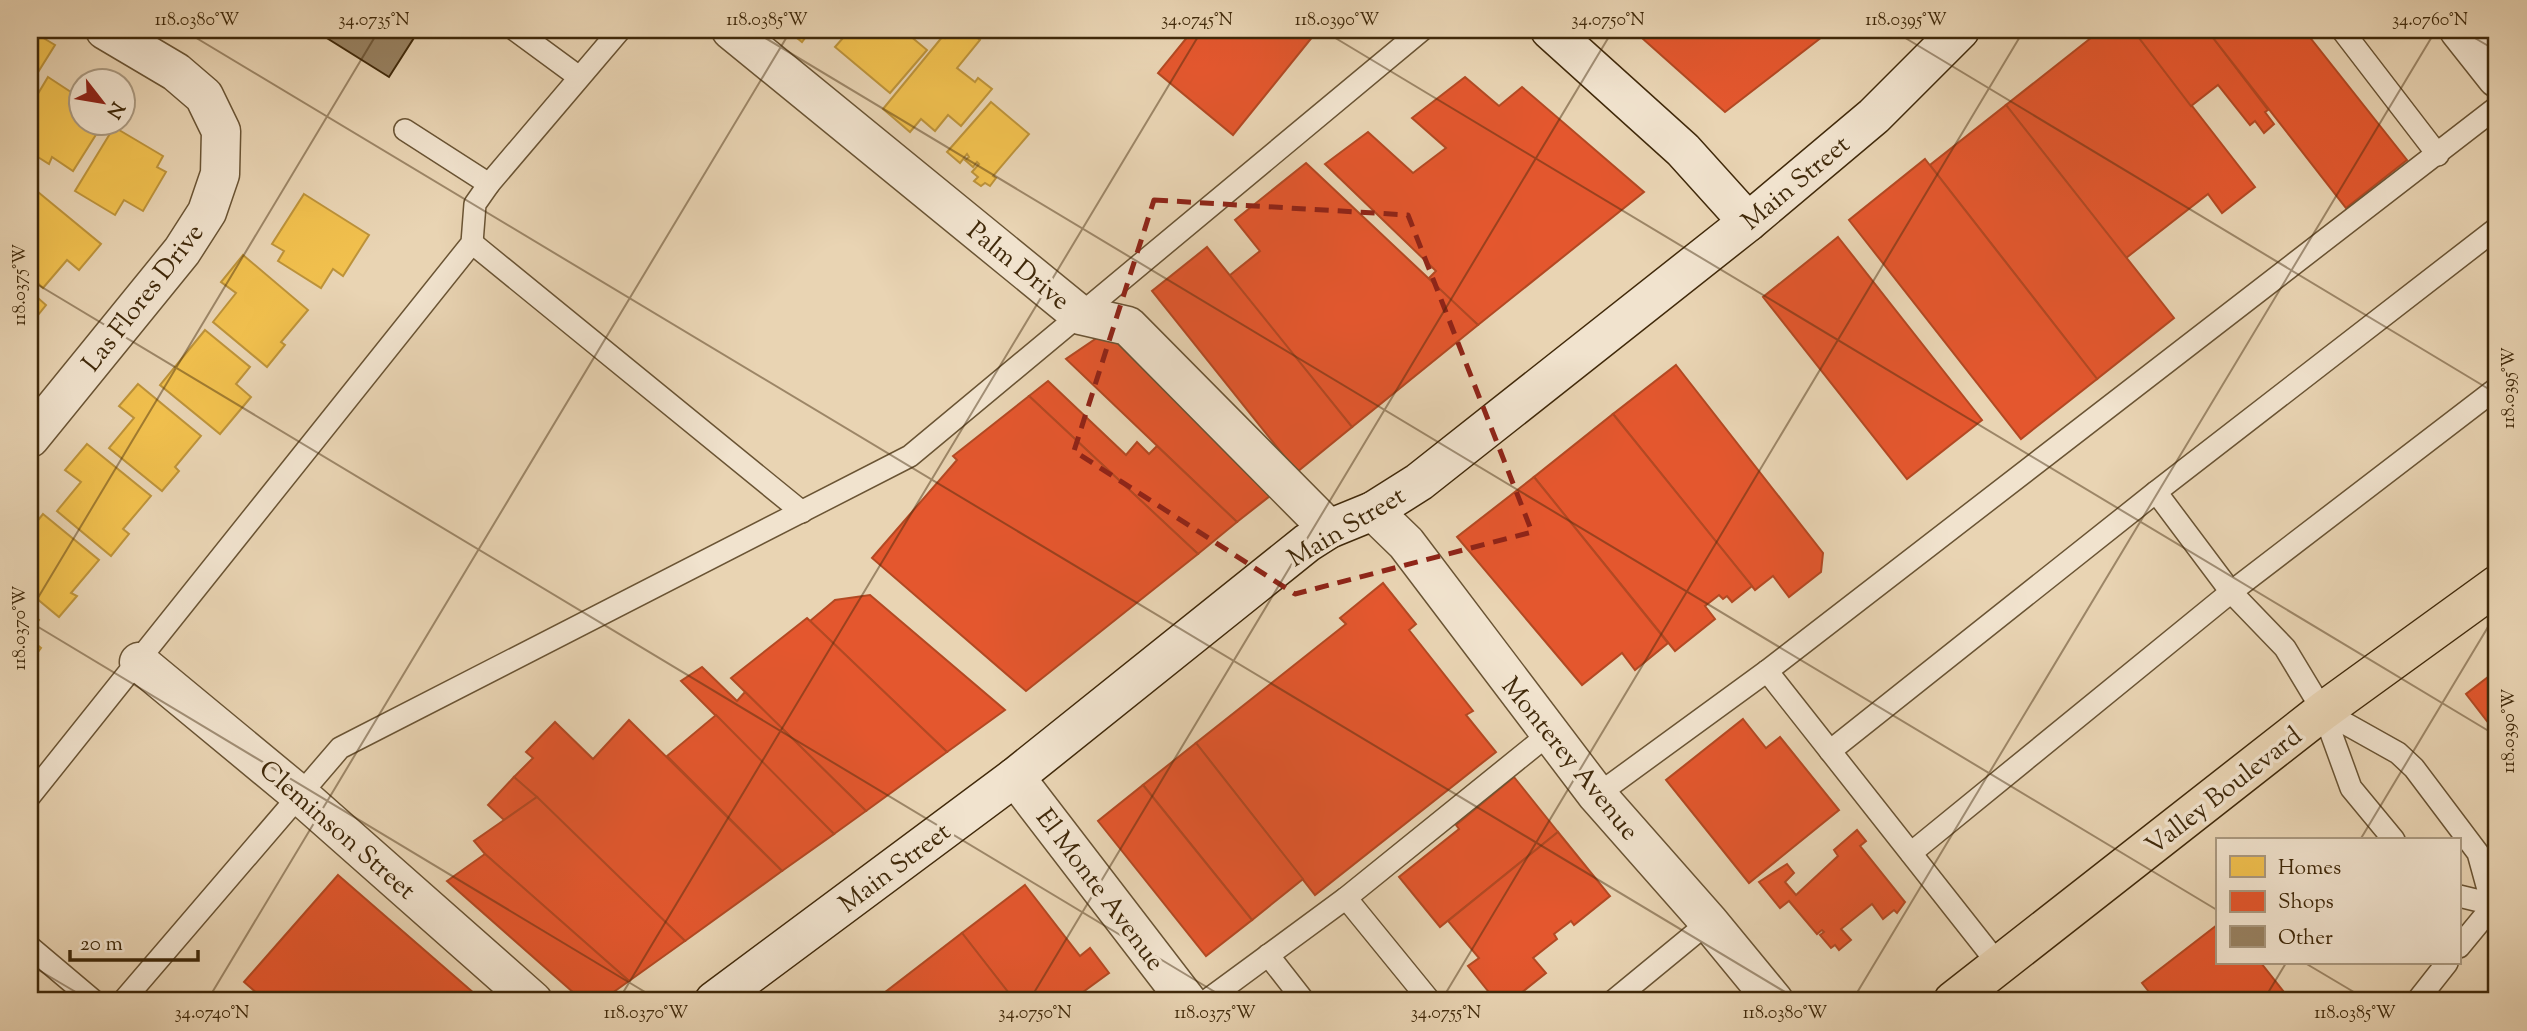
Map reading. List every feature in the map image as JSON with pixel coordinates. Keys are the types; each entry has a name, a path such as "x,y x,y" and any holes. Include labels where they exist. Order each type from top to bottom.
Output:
{"main road":[{"name":"Valley Boulevard","path":"1954,1001 2323,711 2496,589"}],"street":[{"name":"Las Flores Drive","path":"30,438 182,251 207,212 219,174 221,131 204,96 176,72 105,30"},
{"name":"Palm Drive","path":"731,30 1080,315 1128,326 1329,529"},
{"path":"1550,30 1683,150 1748,222"},
{"name":"Main Street","path":"714,1001 1015,777 1307,543 1329,529 1373,511 1419,482 1748,222 1874,116 1960,30"},
{"path":"2459,30 2497,78"},
{"name":"Monterey Avenue","path":"1373,511 1406,543 1597,795 1709,922 1773,1001"},
{"name":"Cleminson Street","path":"139,662 300,796 533,1001"},
{"name":"El Monte Avenue","path":"1015,777 1187,1001"}],"lane":[{"path":"515,30 579,77"},
{"path":"30,796 472,243 475,204 620,30"},
{"path":"123,1001 340,748 910,457 1422,30"},
{"path":"2342,30 2438,155"},
{"path":"1597,795 1767,671 2497,107"},
{"path":"405,130 489,184"},
{"path":"1830,751 2156,492 2497,228"},
{"path":"472,243 802,512"},
{"path":"1911,853 2231,592 2497,388"},
{"path":"2156,492 2231,592 2285,648 2323,711 2351,788 2392,838"},
{"path":"1767,671 2000,965"},
{"path":"2323,711 2398,753 2413,768 2478,853 2495,903"},
{"path":"1206,1001 1346,898 1549,734"},
{"path":"2460,896 2495,903"},
{"path":"1346,898 1430,1001"},
{"path":"2460,946 2495,903"},
{"path":"1613,1001 1709,922"},
{"path":"30,947 94,1001"},
{"path":"1268,955 1304,1001"},
{"path":"2417,1001 2446,964"}],"highlighted area":[{"path":"1154,200 1408,215 1532,532 1295,594 1074,451"}],"building: Homes":[{"path":"30,30 55,45 30,85"},
{"path":"787,30 811,30 802,42"},
{"path":"850,30 903,30 927,50 890,93 835,47"},
{"path":"952,30 968,30 980,40 957,68 975,82 978,78 992,89 961,126 948,115 935,131 921,119 910,132 883,109 943,36 945,38"},
{"path":"48,77 66,89 66,136 95,136 73,171 52,157 49,164 30,152 30,107"},
{"path":"991,102 1029,134 993,176 996,178 990,186 985,183 981,186 974,181 978,177 972,172 979,164 977,162 973,167 965,160 969,157 967,154 960,163 947,152"},
{"path":"109,136 129,136 163,156 157,167 166,172 143,211 124,200 115,215 75,191"},
{"path":"38,192 101,244 79,270 67,260 43,288 30,276 30,202"},
{"path":"304,194 369,235 343,276 333,269 321,288 278,261 284,251 272,244"},
{"path":"243,255 308,310 281,342 285,345 267,367 213,322 236,293 221,282"},
{"path":"30,291 46,305 30,325"},
{"path":"205,330 250,367 236,384 251,397 220,434 160,385"},
{"path":"138,384 201,436 175,467 179,471 162,491 109,448 134,418 119,406"},
{"path":"87,444 151,496 123,529 129,534 111,556 57,511 81,482 65,470"},
{"path":"43,514 99,560 71,593 77,596 59,617 30,593 30,530"},
{"path":"30,612 39,620 30,632"},
{"path":"30,639 41,648 30,663"}],"building: Shops":[{"path":"1193,30 1318,30 1233,135 1158,73"},
{"path":"1633,30 1831,30 1725,112"},
{"path":"2101,30 2133,30 2255,187 2222,213 2208,194 2126,258 2006,105"},
{"path":"2133,30 2207,30 2268,110 2265,112 2274,124 2264,133 2255,121 2250,125 2218,85 2191,106"},
{"path":"2207,30 2304,30 2407,160 2346,208"},
{"path":"1465,77 1499,106 1522,87 1644,192 1478,325 1428,279 1436,271 1325,164 1368,132 1413,173 1446,148 1412,118"},
{"path":"2006,105 2174,318 2097,379 1930,165"},
{"path":"1925,159 2097,379 2021,439 1849,220"},
{"path":"1306,163 1478,325 1352,427 1229,276 1260,251 1235,220"},
{"path":"1838,237 1982,420 1907,479 1763,297"},
{"path":"1207,247 1352,427 1297,472 1152,291"},
{"path":"1107,331 1275,492 1237,522 1066,359"},
{"path":"1676,365 1823,553 1821,572 1789,597 1773,576 1755,590 1613,414"},
{"path":"1048,381 1126,455 1137,442 1149,454 1157,446 1237,522 1198,554 1029,396"},
{"path":"1029,396 1198,554 1026,691 872,558 957,460 953,456"},
{"path":"1613,414 1752,586 1732,602 1727,596 1723,599 1719,595 1705,606 1715,619 1675,651 1534,477"},
{"path":"1534,477 1668,643 1635,670 1622,653 1582,685 1457,537"},
{"path":"1383,583 1416,624 1409,630 1473,711 1466,715 1496,752 1315,895 1196,743 1346,624 1340,618"},
{"path":"870,595 1005,710 947,752 810,621 835,600"},
{"path":"807,618 947,752 866,811 731,678"},
{"path":"702,667 737,701 745,692 866,811 834,834 681,681"},
{"path":"2497,670 2497,734 2466,694"},
{"path":"716,715 834,834 782,871 667,756"},
{"path":"1743,719 1766,748 1780,737 1839,810 1749,883 1666,780"},
{"path":"629,720 782,871 685,941 514,777 533,758 526,752 555,722 593,759"},
{"path":"1196,743 1303,879 1252,920 1143,785"},
{"path":"514,777 537,797 504,820 488,805"},
{"path":"1514,777 1558,832 1440,927 1399,877 1459,829 1456,825"},
{"path":"1143,785 1252,920 1206,956 1098,821"},
{"path":"537,797 685,941 629,981 485,854 474,841"},
{"path":"1857,830 1866,841 1860,846 1905,902 1897,913 1894,910 1883,919 1872,904 1841,929 1851,940 1839,950 1835,945 1831,948 1820,935 1824,932 1822,930 1817,934 1789,901 1780,908 1759,882 1787,864 1794,873 1785,882 1796,895 1838,856 1834,850"},
{"path":"1558,832 1610,896 1574,925 1571,921 1554,934 1557,939 1533,958 1546,973 1511,1001 1496,1001 1468,966 1479,958 1448,921"},
{"path":"485,854 629,981 601,1001 583,1001 447,881"},
{"path":"338,875 483,1001 266,1001 244,982"},
{"path":"1025,885 1080,956 1090,948 1109,973 1079,995 1084,1001 1015,1001 962,933"},
{"path":"2216,926 2216,964 2262,964 2291,1001 2137,1001 2149,992 2142,983"},
{"path":"962,933 1015,1001 890,1001 884,993"},
{"path":"884,993 890,1001 873,1001"}],"building: Other":[{"path":"314,30 419,30 389,77"}]}
